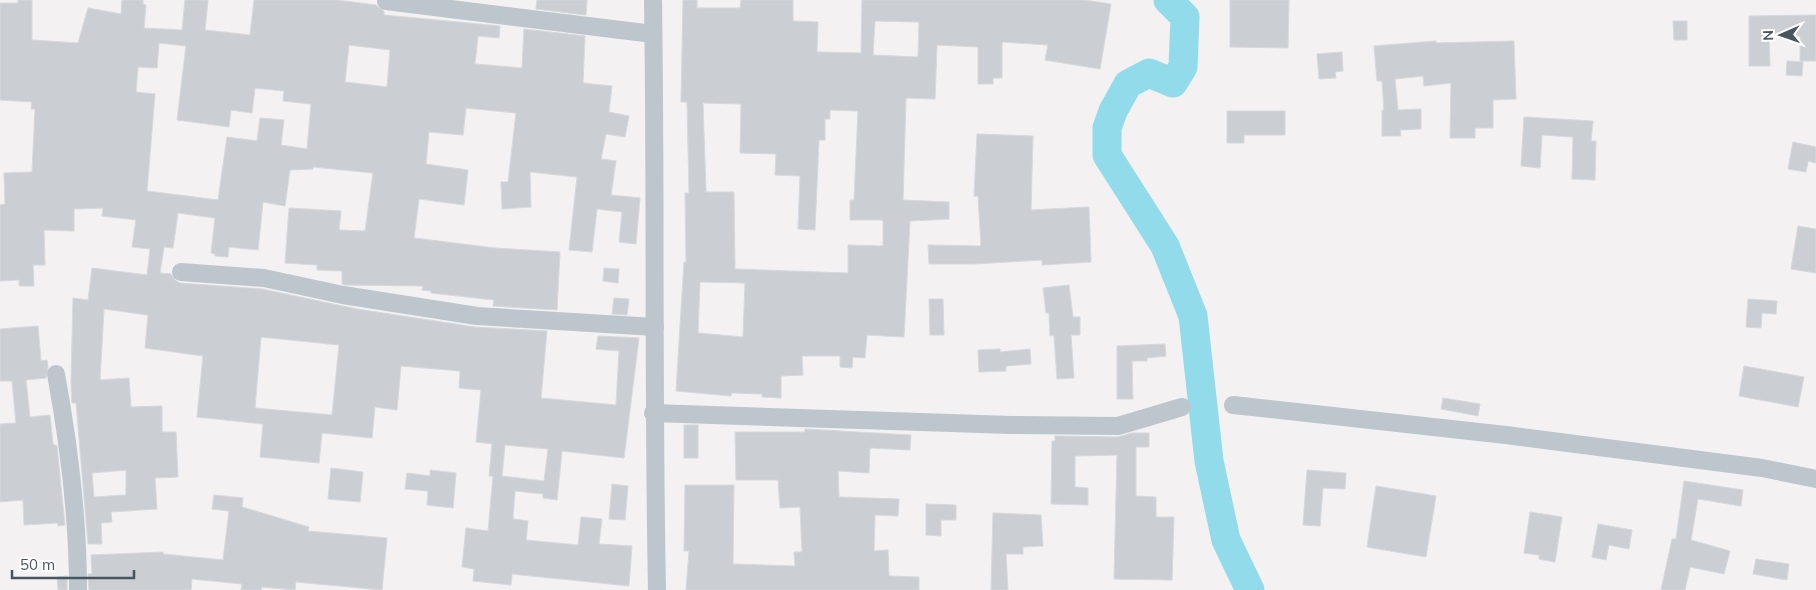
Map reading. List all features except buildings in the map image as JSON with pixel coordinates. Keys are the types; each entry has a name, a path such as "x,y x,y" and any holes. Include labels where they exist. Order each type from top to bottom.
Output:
{"street":[{"path":"653,0 655,327 653,413 657,590"},
{"path":"386,1 653,34"},
{"path":"181,272 264,278 343,295 477,316 655,327"},
{"path":"56,374 68,436 78,558 78,590"},
{"path":"1233,405 1506,434 1762,468 1816,479"},
{"path":"653,413 1001,425 1118,426 1182,407"}],"waterway":[{"path":"1168,0 1185,17 1183,67 1173,83 1149,73 1128,84 1113,111 1107,128 1107,155 1165,246 1193,316 1209,461 1226,540 1250,590"}]}
